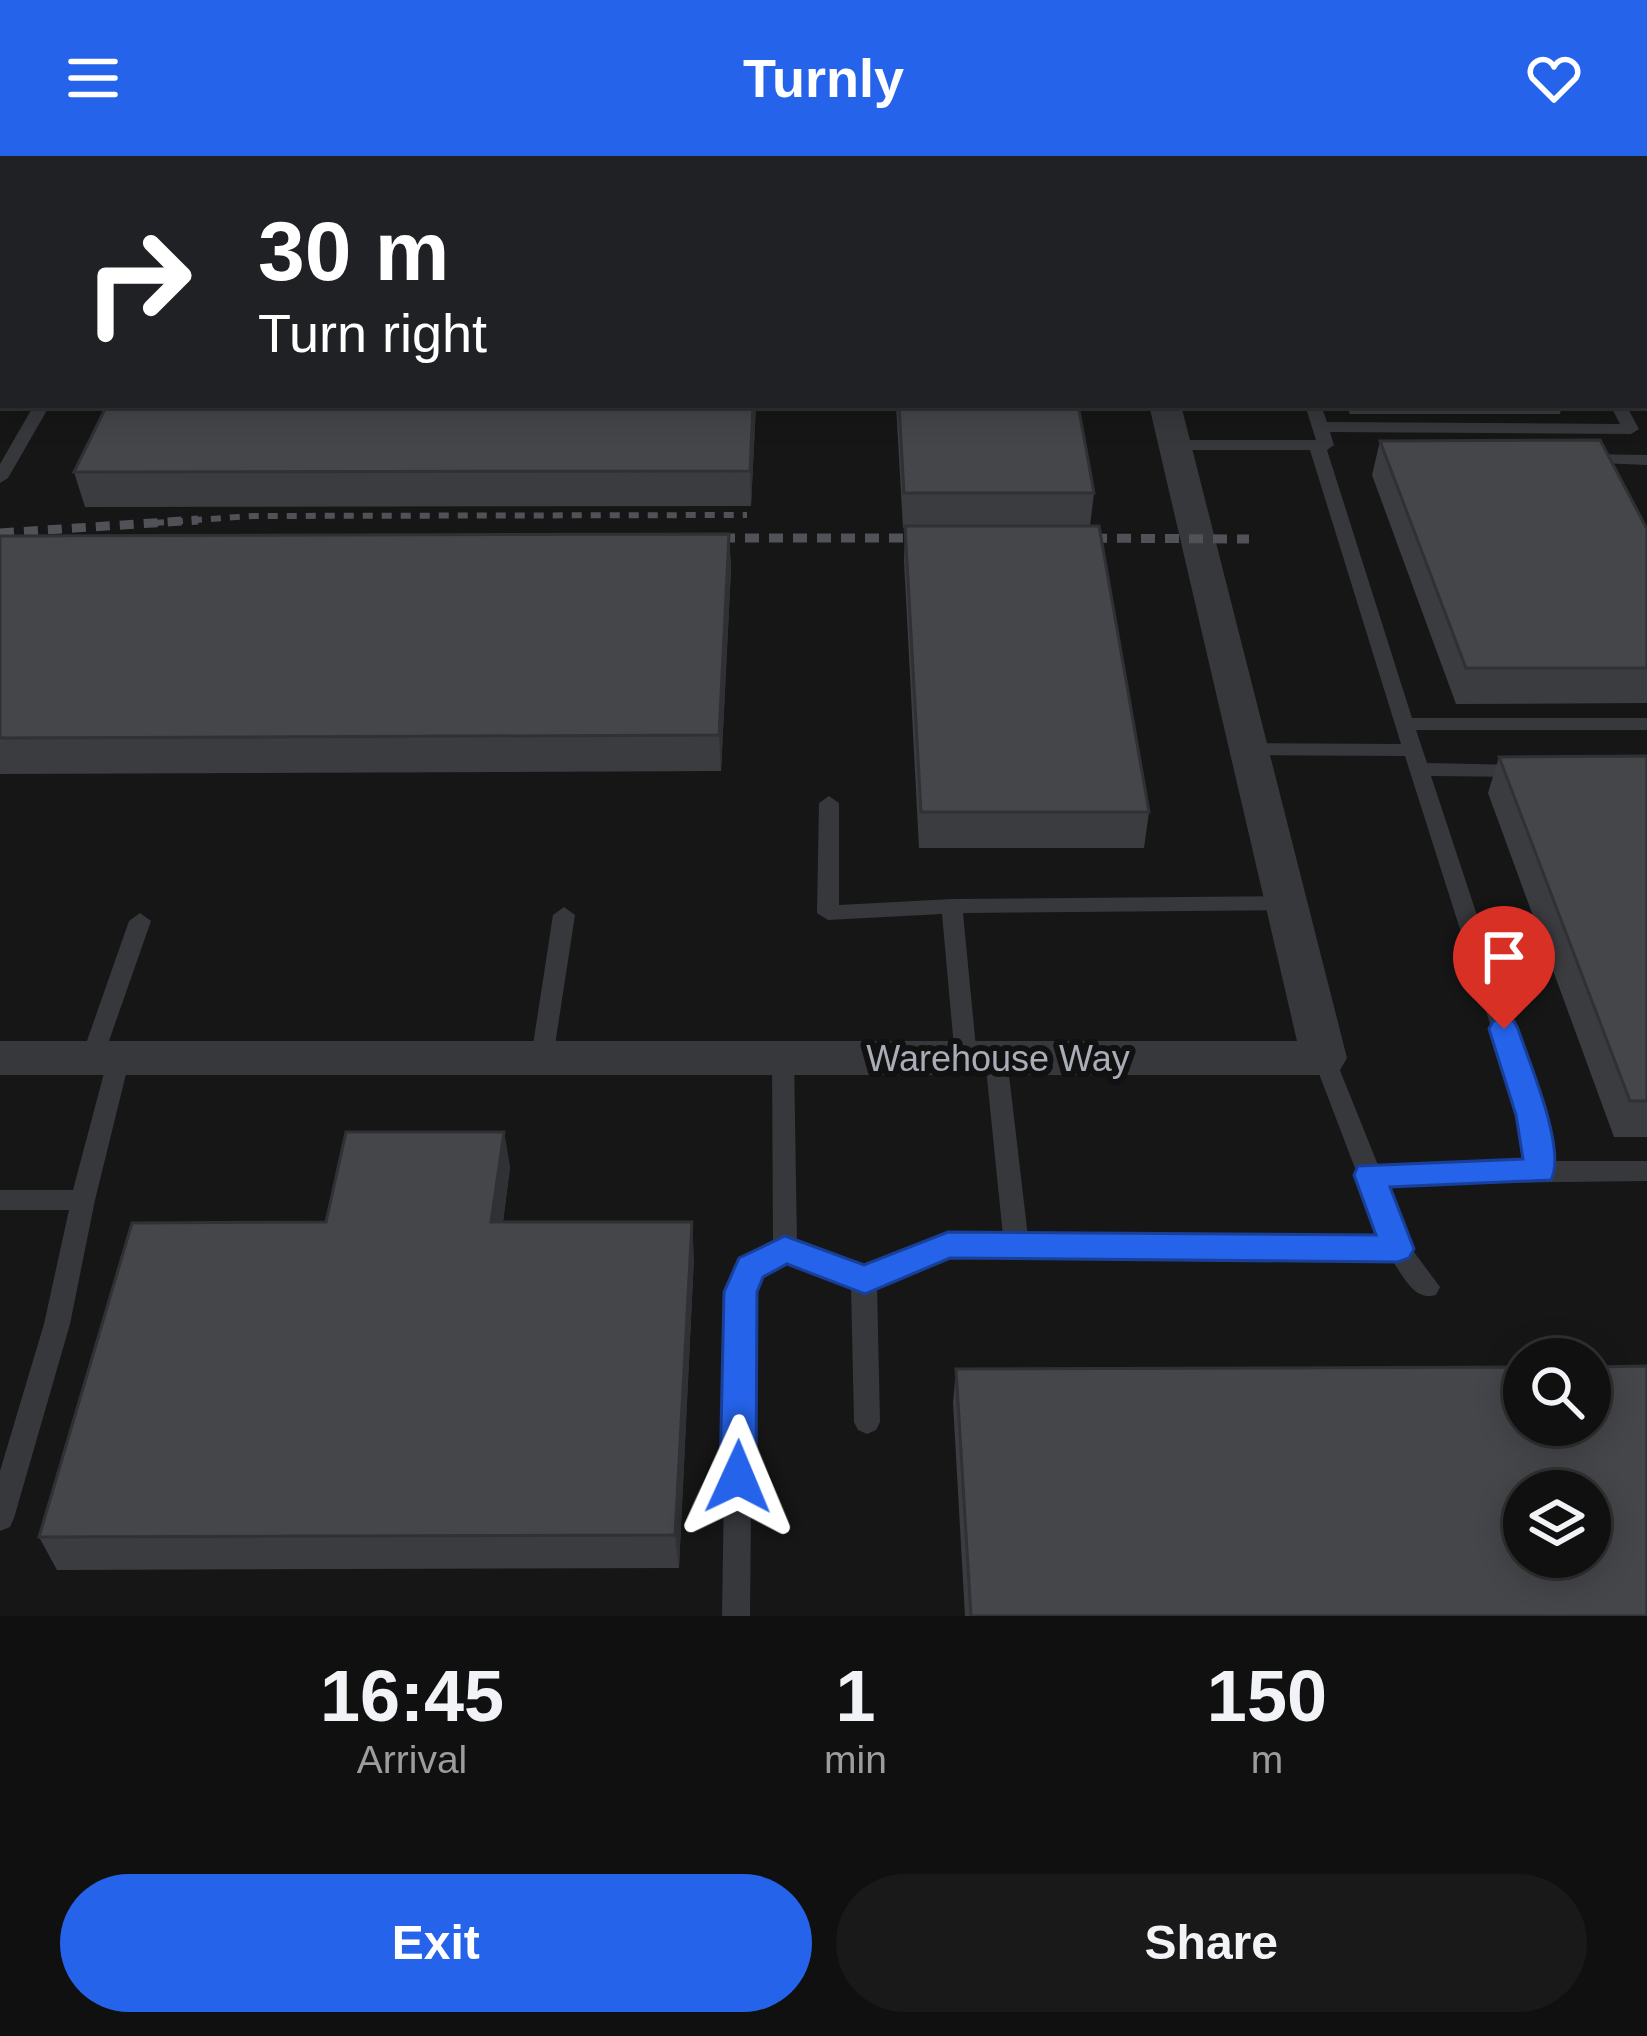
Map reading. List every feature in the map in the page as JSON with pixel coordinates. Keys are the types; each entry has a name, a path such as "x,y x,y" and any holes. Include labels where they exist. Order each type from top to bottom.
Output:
{"street":[{"path":"1170,425 1324,1058"},
{"name":"Warehouse Way","path":"0,1058 1324,1058"}],"lane":[{"path":"0,478 40,408"},
{"path":"1314,408 1405,724 1532,1115 1540,1171"},
{"path":"1170,425 1319,436 1631,429 1620,408"},
{"path":"1558,459 1647,460"},
{"path":"1405,724 1647,724"},
{"path":"1249,749 1553,771"},
{"path":"829,803 828,913 952,906 1287,903"},
{"path":"952,906 1017,1246"},
{"path":"542,1058 565,915"},
{"path":"0,1518 57,1324 105,1058 140,921"},
{"path":"783,1058 785,1249"},
{"path":"1324,1058 1398,1249 1427,1287"},
{"path":"1369,1175 1647,1171"},
{"path":"0,1200 83,1200"},
{"path":"785,1249 865,1280 948,1245 1398,1249"},
{"path":"736,1616 740,1292 751,1268 785,1249"},
{"path":"865,1280 867,1422"}],"building":[{"path":"106,408 753,408 750,471 74,472"},
{"path":"899,408 1079,408 1094,493 904,493"},
{"path":"1600,440 1647,529 1647,668 1466,668 1380,441"},
{"path":"905,526 1099,526 1149,812 921,812"},
{"path":"729,534 719,735 0,738 0,536"},
{"path":"1647,756 1647,1101 1630,1101 1499,757"},
{"path":"346,1132 504,1132 491,1222 692,1222 675,1535 39,1537 132,1223 326,1222"},
{"path":"1647,1366 1647,1616 971,1616 956,1369 1503,1367 1503,1446 1611,1446 1611,1367"}],"railway":[{"path":"173,522 252,516 747,515"},
{"path":"173,522 198,520"},
{"path":"0,533 173,522"},
{"path":"154,523 173,522"},
{"path":"697,538 937,538"},
{"path":"1069,538 1249,539"}],"route":[{"path":"738,1477 740,1292 751,1268 785,1249 865,1280 948,1245 1398,1249 1369,1175 1540,1171 1532,1115 1504,1029"}]}
